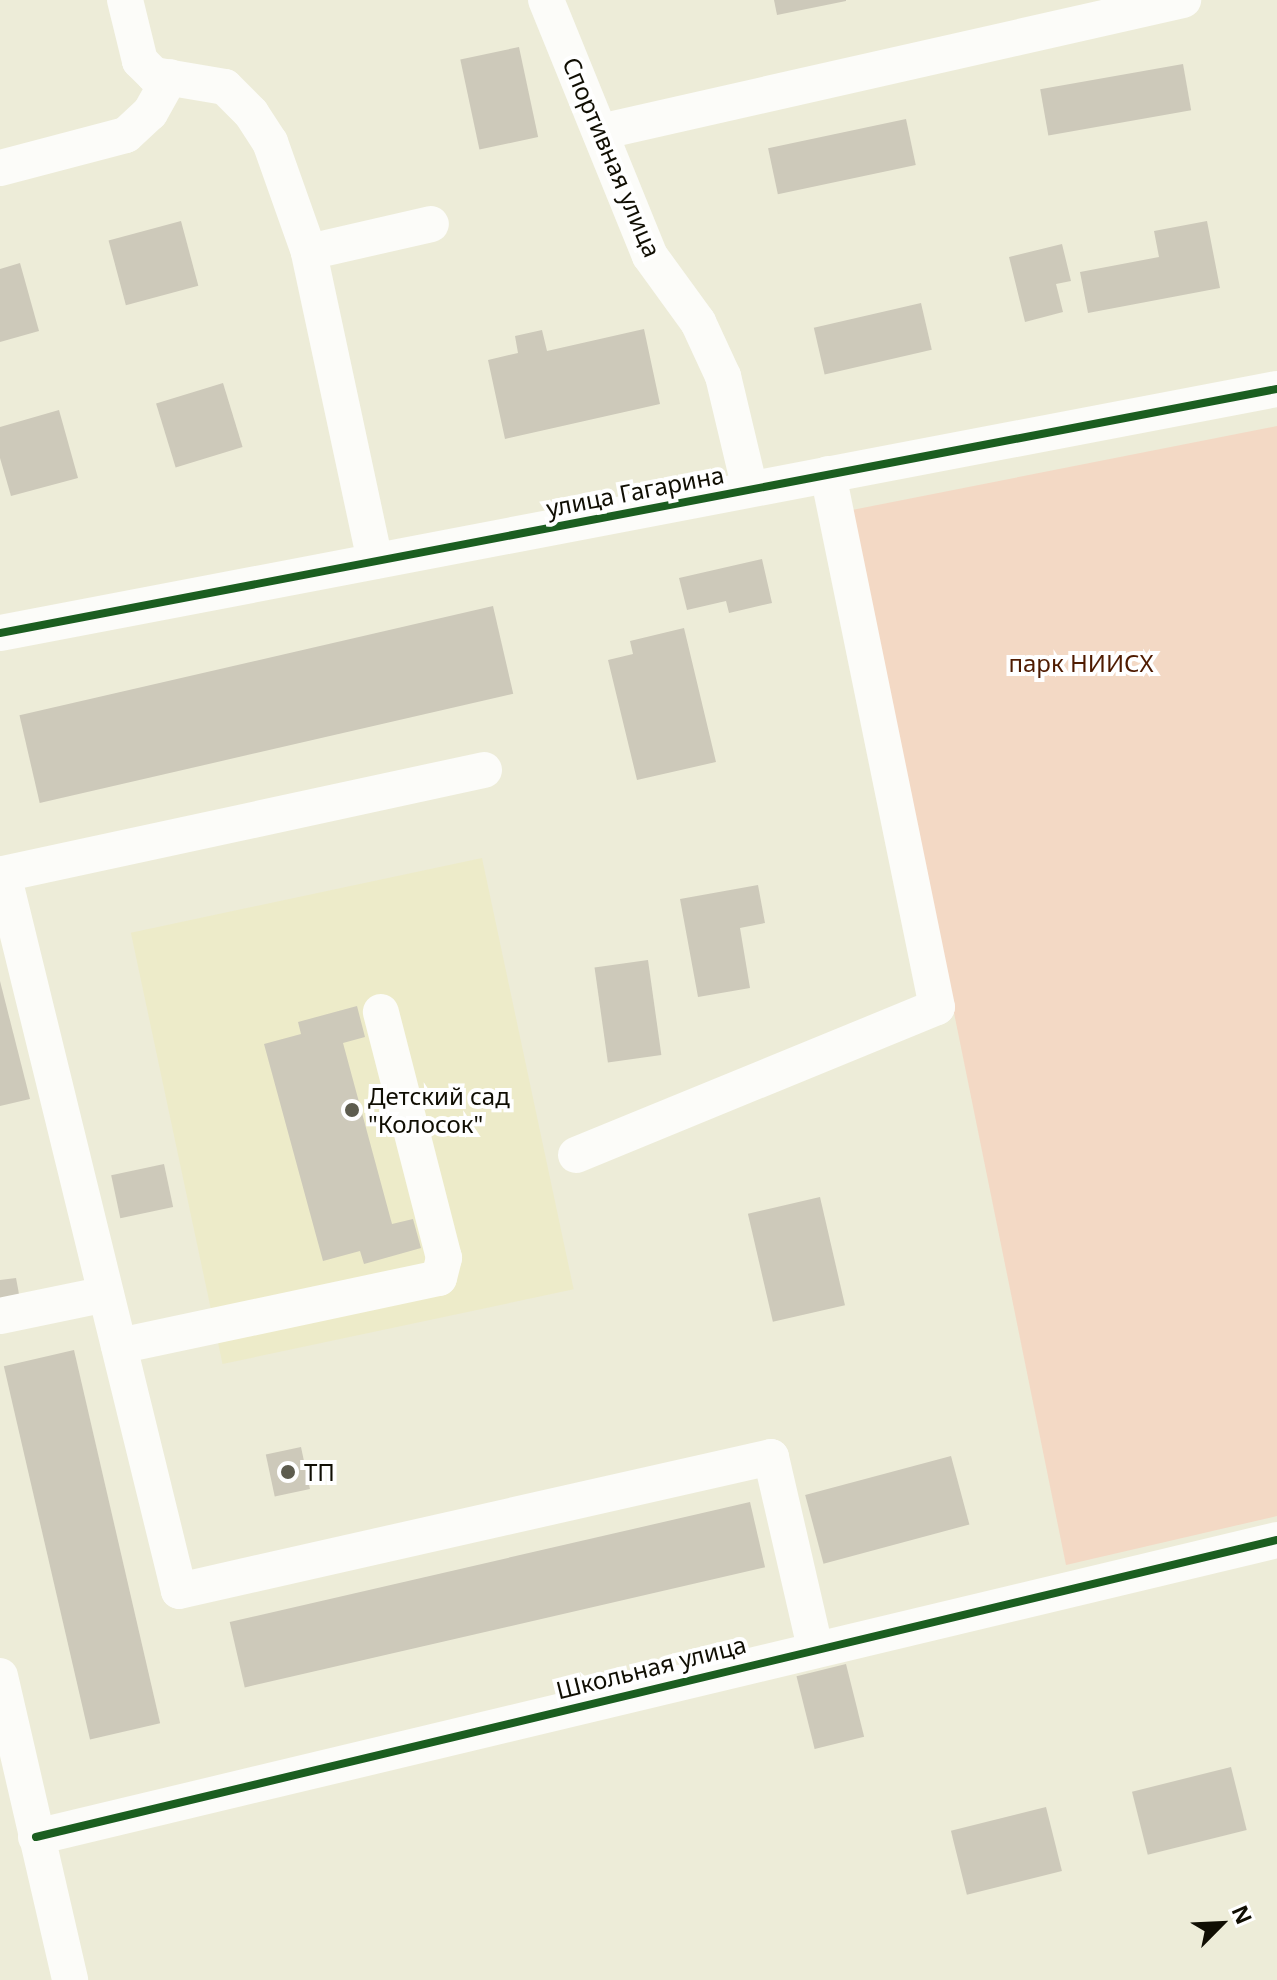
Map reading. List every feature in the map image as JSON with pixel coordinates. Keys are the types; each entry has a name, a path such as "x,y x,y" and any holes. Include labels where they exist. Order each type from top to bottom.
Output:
{"street":[{"path":"125,0 140,61 154,75 225,87 251,113 270,142 309,252 375,561"},
{"name":"Спортивная улица","path":"546,0 650,256 698,322 723,376 750,489"},
{"path":"600,132 1183,0"},
{"path":"0,168 126,135 150,113 170,77"},
{"path":"309,252 431,224"},
{"name":"улица Гагарина","path":"0,633 1277,389"},
{"path":"576,1155 937,1007 828,474"},
{"path":"484,770 2,868 179,1591 771,1457 815,1648"},
{"path":"119,1346 439,1278 444,1258 381,1012"},
{"path":"0,1316 106,1294"},
{"name":"Школьная улица","path":"36,1837 815,1648 1277,1540"},
{"path":"0,1676 70,1980"}],"shaded area":[{"name":"Детский сад \"Колосок\"","path":"482,858 574,1289 223,1364 131,933"}],"green space":[{"name":"парк НИИСХ","path":"1277,426 1277,1516 1066,1565 852,510"}],"building":[{"path":"774,0 846,0 846,1 777,15"},
{"path":"519,47 538,137 479,149 460,59"},
{"path":"1183,64 1191,110 1048,135 1040,89"},
{"path":"906,119 916,165 778,194 768,148"},
{"path":"181,221 198,286 126,305 109,240"},
{"path":"1207,221 1220,288 1088,313 1080,272 1159,257 1154,231"},
{"path":"1062,244 1071,281 1056,284 1063,312 1025,322 1009,257"},
{"path":"20,263 39,331 0,342 0,269"},
{"path":"921,303 932,350 825,375 814,328"},
{"path":"644,329 660,404 505,439 488,360 518,353 515,336 542,330 547,351"},
{"path":"223,383 243,447 176,468 156,403"},
{"path":"59,410 78,478 11,496 0,458 0,427"},
{"path":"762,559 772,603 729,613 726,601 687,610 679,578"},
{"path":"493,606 513,694 40,803 19,715"},
{"path":"684,628 716,762 637,780 608,660 633,654 630,641"},
{"path":"758,885 765,923 740,928 750,988 698,997 680,899"},
{"path":"648,960 661,1055 608,1063 595,968"},
{"path":"0,981 30,1099 0,1106"},
{"path":"357,1006 365,1037 343,1043 392,1224 413,1219 421,1248 364,1264 360,1251 323,1261 264,1044 301,1034 298,1022"},
{"path":"164,1164 173,1207 120,1218 111,1175"},
{"path":"820,1197 845,1305 773,1322 748,1214"},
{"path":"16,1278 21,1305 0,1309 0,1280"},
{"path":"74,1350 160,1723 90,1739 4,1366"},
{"name":"ТП","path":"301,1447 310,1489 275,1497 266,1454"},
{"path":"951,1456 969,1525 824,1564 805,1495"},
{"path":"750,1502 765,1567 245,1687 230,1622"},
{"path":"846,1664 864,1737 815,1749 797,1676"},
{"path":"1231,1767 1247,1830 1148,1855 1132,1792"},
{"path":"1046,1807 1062,1871 967,1895 951,1831"}],"cycle path":[{"path":"0,633 1277,389"},
{"path":"36,1837 1277,1540"}],"place":[{"name":"Детский сад \"Колосок\"","path":"352,1110"},
{"name":"ТП","path":"288,1472"}]}
